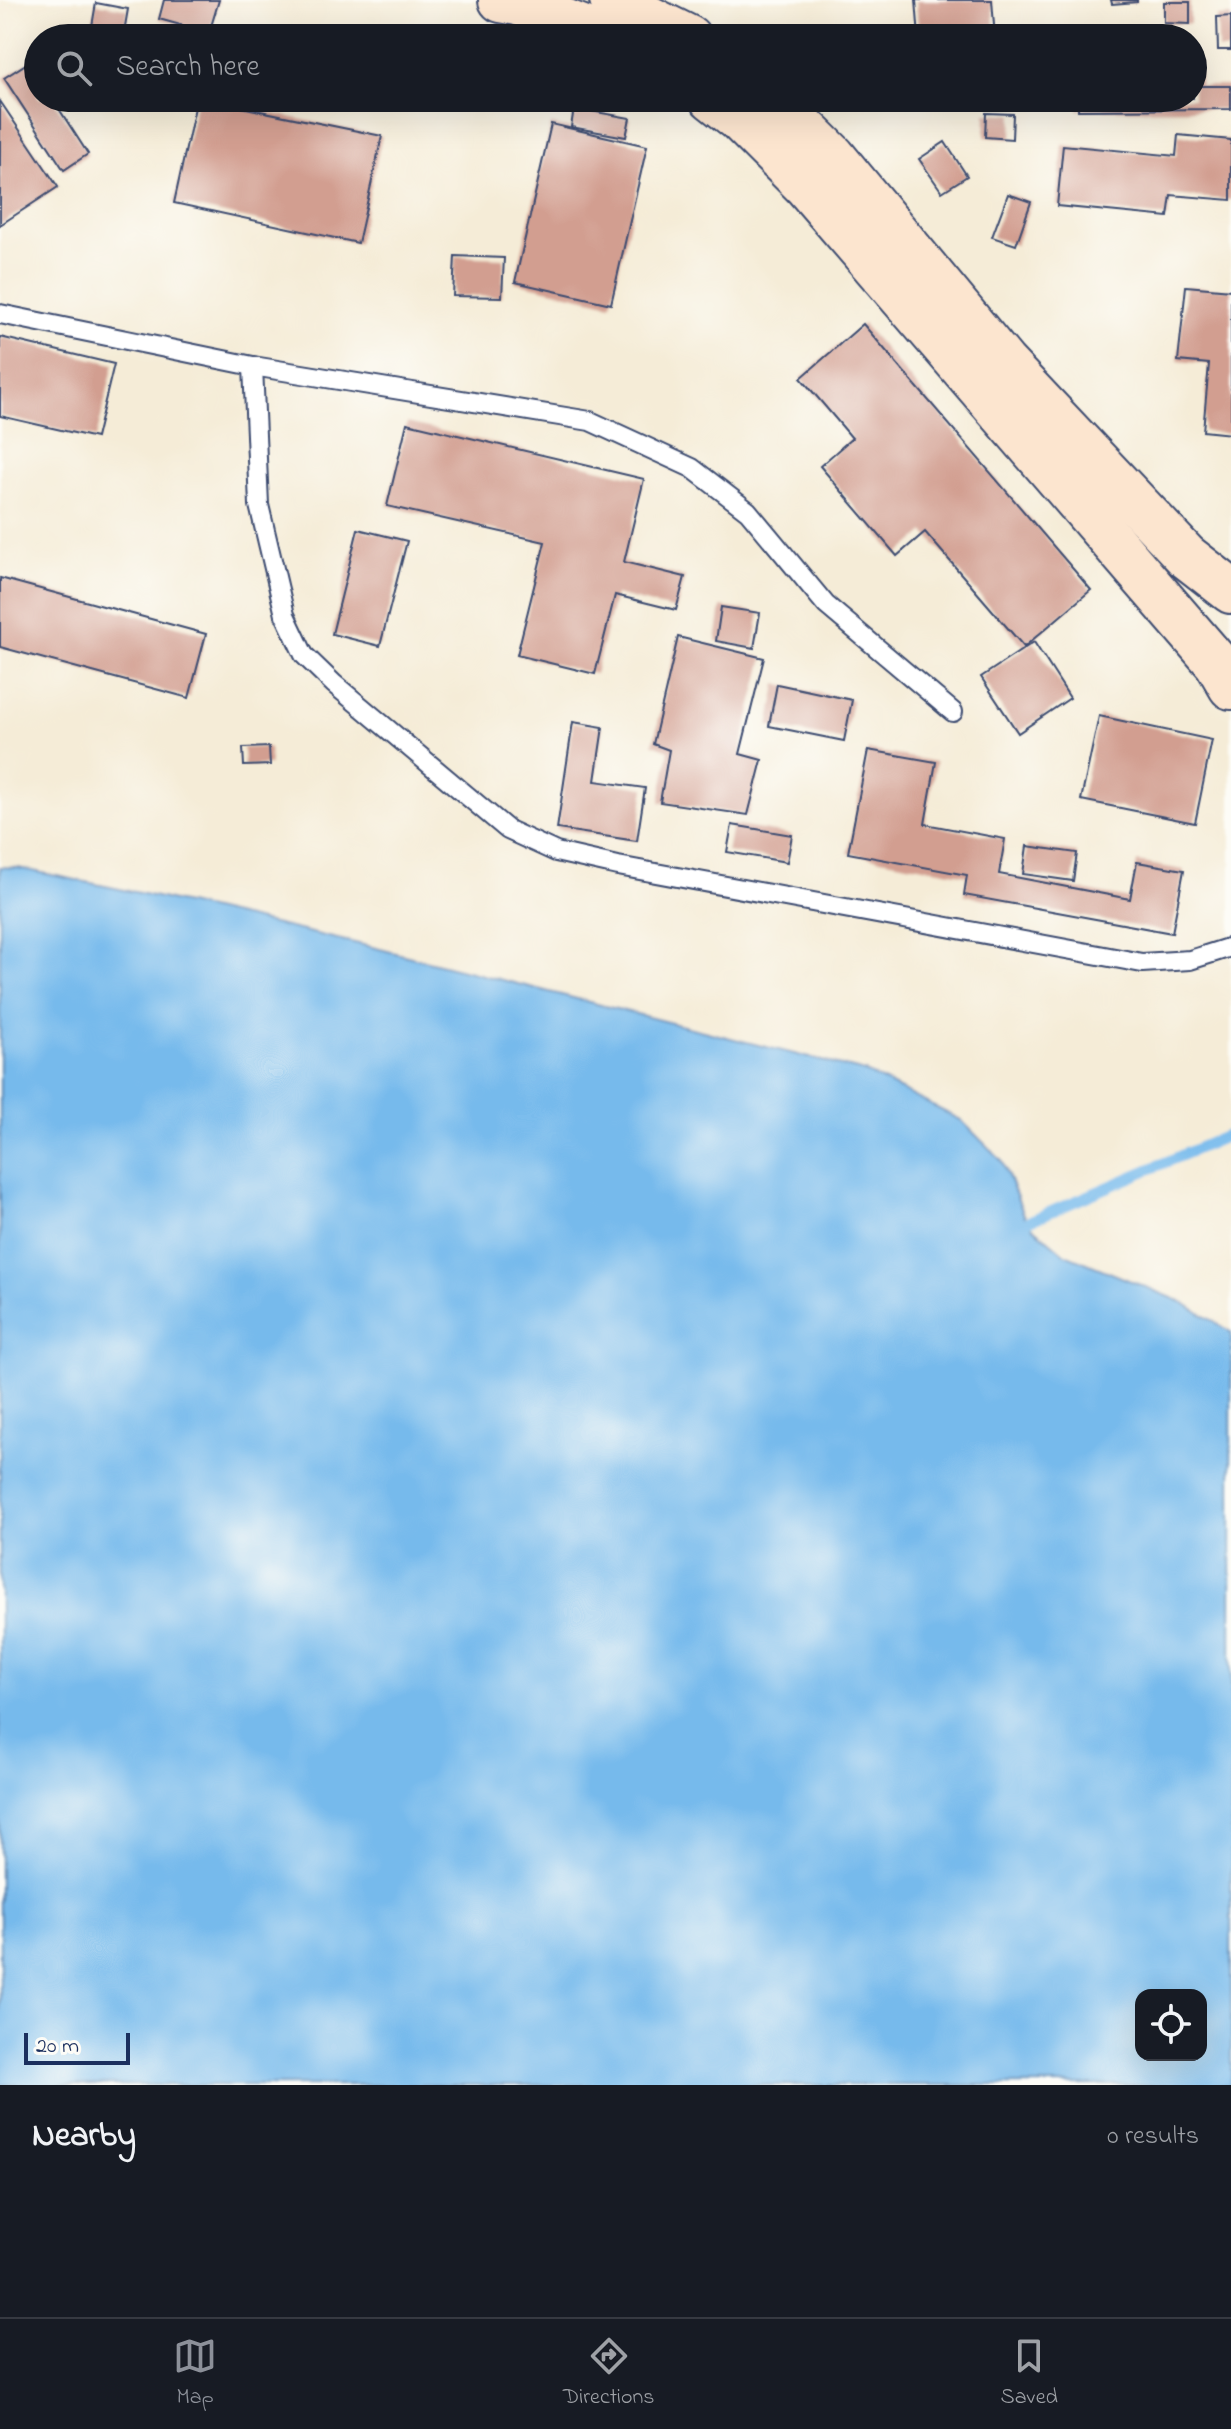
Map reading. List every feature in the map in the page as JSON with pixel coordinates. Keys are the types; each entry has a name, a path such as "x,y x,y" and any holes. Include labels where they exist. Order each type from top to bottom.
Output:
{"main road":[{"path":"501,0 518,3 572,24"},
{"path":"612,0 661,24"},
{"path":"730,112 806,186 1217,663 1231,687"},
{"path":"788,112 833,156 1004,363 1186,556 1231,591"}],"lane":[{"path":"0,314 253,366 590,421 692,468 748,511 826,605 953,712"},
{"path":"253,366 259,505 285,615 304,655 334,684 508,830 556,852 618,866 1142,963 1190,960 1231,947"}],"water":[{"path":"0,867 139,893 376,948 865,1072 961,1120 1002,1161 1027,1222 1065,1254 1182,1302 1231,1332 1231,2085 0,2085"}],"building":[{"path":"164,0 219,0 212,24 177,24 159,19"},
{"path":"916,0 992,0 994,24 918,24"},
{"path":"1111,0 1137,0 1137,2 1112,4"},
{"path":"1164,2 1190,2 1190,24 1164,23"},
{"path":"96,3 128,9 125,24 92,24"},
{"path":"1231,16 1231,50 1218,50 1217,17"},
{"path":"24,65 24,109 4,78"},
{"path":"1207,86 1231,86 1231,109 1207,109"},
{"path":"0,101 58,187 0,225"},
{"path":"26,112 61,112 88,154 64,170"},
{"path":"194,112 265,112 382,136 358,243 174,203"},
{"path":"573,112 596,112 630,118 626,137 571,127"},
{"path":"986,113 1013,114 1012,139 985,137"},
{"path":"551,124 647,146 611,304 515,282"},
{"path":"1178,135 1231,140 1231,200 1171,195 1168,217 1057,206 1063,145 1176,156"},
{"path":"945,142 967,176 942,192 919,159"},
{"path":"1008,194 1031,202 1016,245 992,237"},
{"path":"455,256 504,258 502,297 453,296"},
{"path":"1186,286 1231,290 1231,434 1203,431 1209,364 1178,361"},
{"path":"863,324 1091,590 1024,647 925,532 897,556 820,466 852,438 801,378"},
{"path":"0,337 114,364 96,438 0,416"},
{"path":"407,423 644,479 624,562 685,577 676,610 615,595 595,674 517,655 545,542 387,506"},
{"path":"358,529 407,541 380,646 332,634"},
{"path":"0,578 206,634 189,698 0,647"},
{"path":"721,607 760,613 754,648 716,641"},
{"path":"678,637 764,658 740,754 762,760 748,815 660,802 669,750 653,744"},
{"path":"1034,642 1070,698 1018,733 981,677"},
{"path":"777,684 852,700 844,741 769,726"},
{"path":"1099,716 1212,740 1195,823 1081,800"},
{"path":"573,722 603,727 595,781 645,788 637,841 557,829"},
{"path":"269,747 270,765 244,766 243,748"},
{"path":"868,750 936,762 925,824 1005,839 999,874 1130,899 1137,862 1184,870 1172,933 964,895 967,875 848,853"},
{"path":"732,825 792,835 787,862 727,852"},
{"path":"1027,846 1077,853 1073,881 1023,874"}],"waterway":[{"path":"1027,1222 1231,1134"}]}
